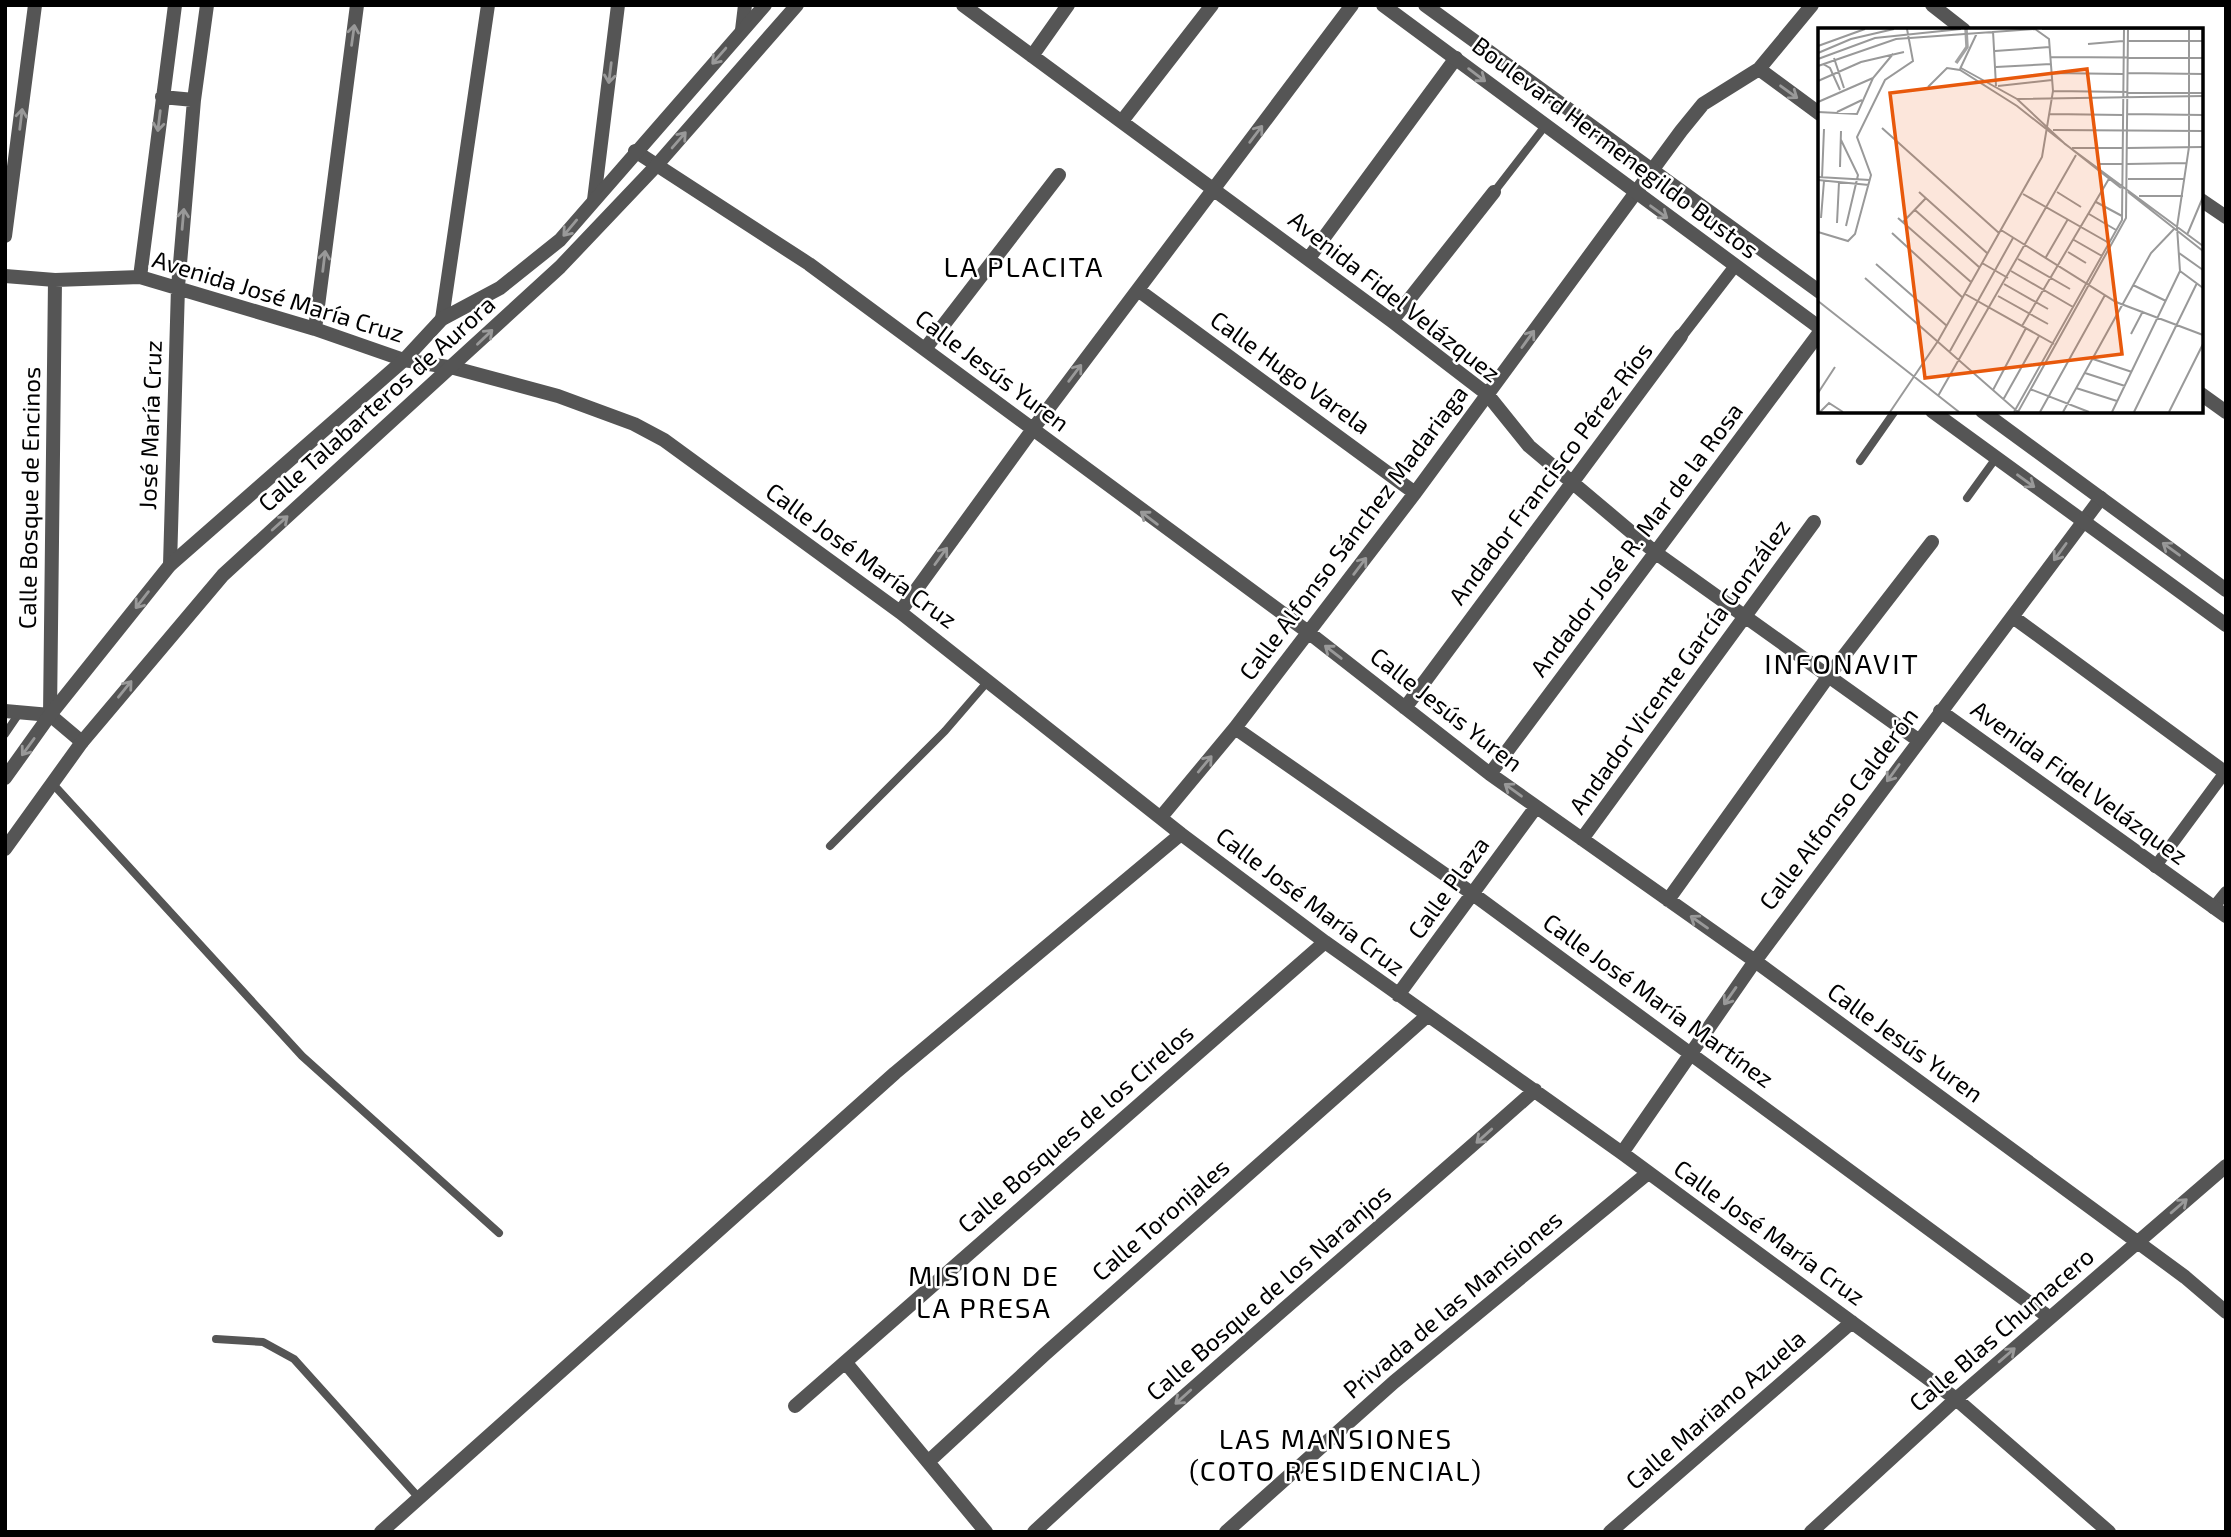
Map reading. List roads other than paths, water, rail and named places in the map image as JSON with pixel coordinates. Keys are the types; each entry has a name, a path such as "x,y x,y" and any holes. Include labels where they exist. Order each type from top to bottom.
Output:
{"street":[{"path":"5,236 36,5"},
{"path":"139,277 175,5"},
{"name":"José María Cruz","path":"170,565 178,287 194,100 207,5"},
{"path":"315,329 358,5"},
{"path":"442,319 488,5"},
{"path":"594,200 618,5"},
{"path":"742,30 745,5"},
{"name":"Calle Talabarteros de Aurora","path":"5,778 50,715 170,565 404,360 442,319 500,288 560,240 765,5"},
{"name":"Calle Talabarteros de Aurora","path":"5,849 82,742 223,575 454,368 560,267 656,166 797,5"},
{"name":"Avenida Fidel Velázquez","path":"963,5 1392,320 1488,394 1529,446 1656,553 1830,674 1918,740"},
{"path":"1032,56 1068,5"},
{"path":"1122,121 1212,5"},
{"path":"901,612 1033,429 1352,5"},
{"name":"Boulevard Hermenegildo Bustos","path":"1383,5 1818,328"},
{"name":"Boulevard Hermenegildo Bustos","path":"1425,5 1818,291"},
{"name":"Calle Alfonso Sánchez Madariaga","path":"1161,817 1235,728 1415,493 1703,104 1759,69 1812,5"},
{"path":"1931,5 1961,28"},
{"path":"1309,258 1456,58"},
{"path":"1759,69 1818,113"},
{"path":"162,97 194,100"},
{"name":"Calle Jesús Yuren","path":"635,151 809,264 1308,632 1490,774 1755,961 2137,1242 2226,1312"},
{"path":"925,349 1059,175"},
{"path":"1392,320 1494,192"},
{"path":"2203,201 2226,217"},
{"name":"Andador Francisco Pérez Ríos","path":"1405,708 1735,266"},
{"name":"Avenida José María Cruz","path":"5,276 55,281 139,277 315,329 404,360 454,368"},
{"name":"Calle Bosque de Encinos","path":"50,715 55,281"},
{"name":"Calle Hugo Varela","path":"1138,290 1415,493"},
{"name":"Andador José R. Mar de la Rosa","path":"1490,774 1818,333"},
{"name":"Calle José María Cruz","path":"454,368 598,410 664,440 901,612 1181,834 1325,942 1622,1153 1956,1399 2109,1532"},
{"path":"2203,395 2226,412"},
{"path":"1935,413 2226,625"},
{"path":"1985,413 2226,590"},
{"name":"Calle Alfonso Calderón","path":"1622,1153 1755,961 2101,498"},
{"name":"Andador Vicente García González","path":"1582,839 1814,522"},
{"path":"1668,900 1830,674 1932,542"},
{"path":"2013,617 2225,772 2155,867"},
{"path":"5,711 50,715 82,742"},
{"name":"Avenida Fidel Velázquez","path":"1940,711 2220,912"},
{"name":"Calle José María Martínez","path":"1235,728 1473,894 2050,1318"},
{"name":"Calle Plaza","path":"1398,995 1536,807"},
{"path":"382,1532 905,1064 1181,834"},
{"path":"2220,912 2226,892"},
{"name":"Calle Bosques de los Cirelos","path":"795,1406 1325,942"},
{"name":"Calle Toronjales","path":"929,1461 1138,1270 1427,1016"},
{"name":"Calle Bosque de los Naranjos","path":"1034,1532 1260,1329 1398,1212 1535,1090"},
{"name":"Calle Blas Chumacero","path":"1811,1532 1956,1399 2226,1166"},
{"name":"Privada de las Mansiones","path":"1226,1532 1394,1382 1648,1173"},
{"name":"Calle Mariano Azuela","path":"1610,1532 1852,1322"},
{"path":"846,1363 986,1532"}],"lane":[{"path":"1494,192 1545,126"},
{"path":"1860,461 1894,413"},
{"path":"1967,498 1996,458"},
{"path":"830,846 945,731 989,680"},
{"path":"5,734 20,712"},
{"path":"52,783 302,1056 499,1233"},
{"path":"216,1339 262,1342 294,1359 420,1499"}],"district":[{"name":"LA PLACITA","path":"1024,267"},
{"name":"INFONAVIT","path":"1842,664"},
{"name":"MISION DE LA PRESA","path":"984,1292"},
{"name":"LAS MANSIONES (COTO RESIDENCIAL)","path":"1336,1455"}]}
